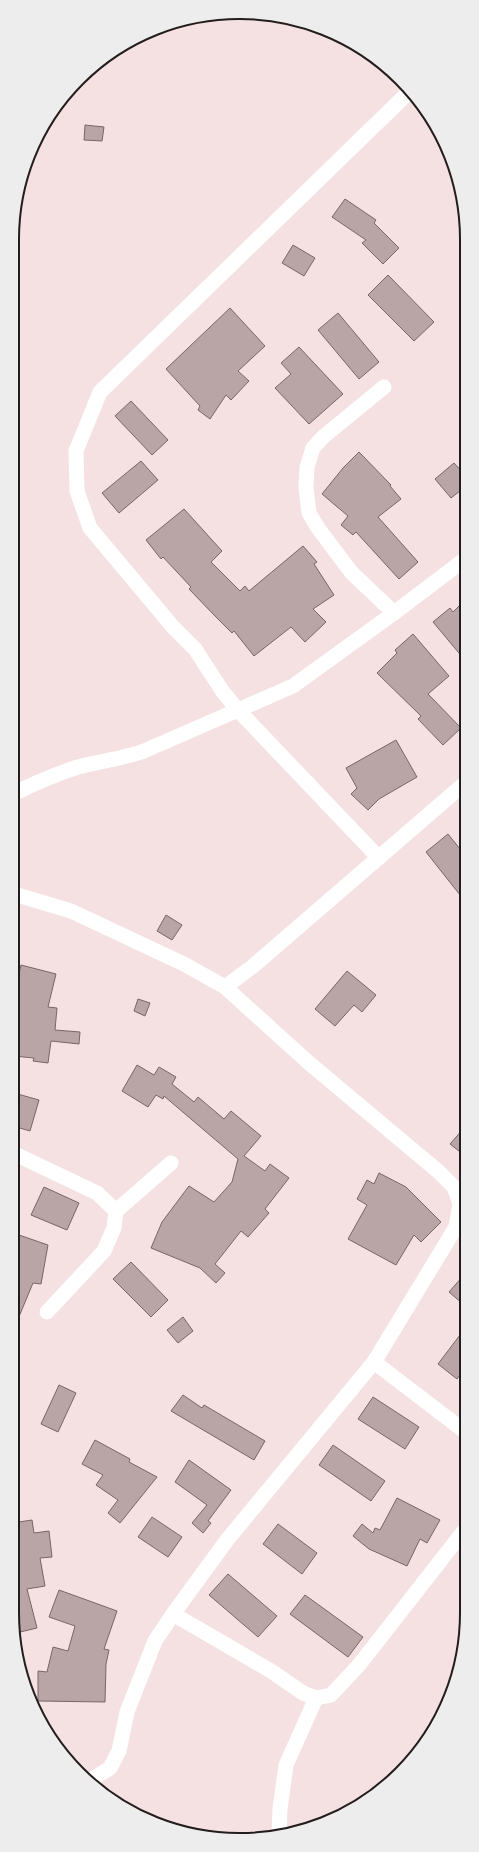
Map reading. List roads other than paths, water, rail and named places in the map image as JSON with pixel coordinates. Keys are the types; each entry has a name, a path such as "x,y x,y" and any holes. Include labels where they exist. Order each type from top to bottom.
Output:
{"street":[{"path":"379,858 237,709 223,692 195,649 173,627 90,528 77,492 76,451 100,392 406,95"},
{"path":"384,387 323,437 313,448 307,467 306,488 309,513 318,528 351,572 394,613"},
{"path":"19,791 44,779 78,767 128,757 144,751 237,709 293,686 460,563"},
{"path":"225,987 252,967 460,787"},
{"path":"19,895 71,911 184,964 225,987 309,1063 439,1172 454,1187 460,1201"},
{"path":"19,1156 97,1193 116,1210"},
{"path":"48,1312 104,1251 114,1228 116,1210 171,1163"},
{"path":"94,1778 110,1768 119,1751 127,1712 155,1641 227,1540 374,1362 456,1227 460,1213"},
{"path":"374,1362 460,1428"},
{"path":"173,1614 271,1671 303,1693 316,1698 331,1696 359,1666 460,1536"},
{"path":"280,1829 280,1809 286,1765 316,1698"}]}
